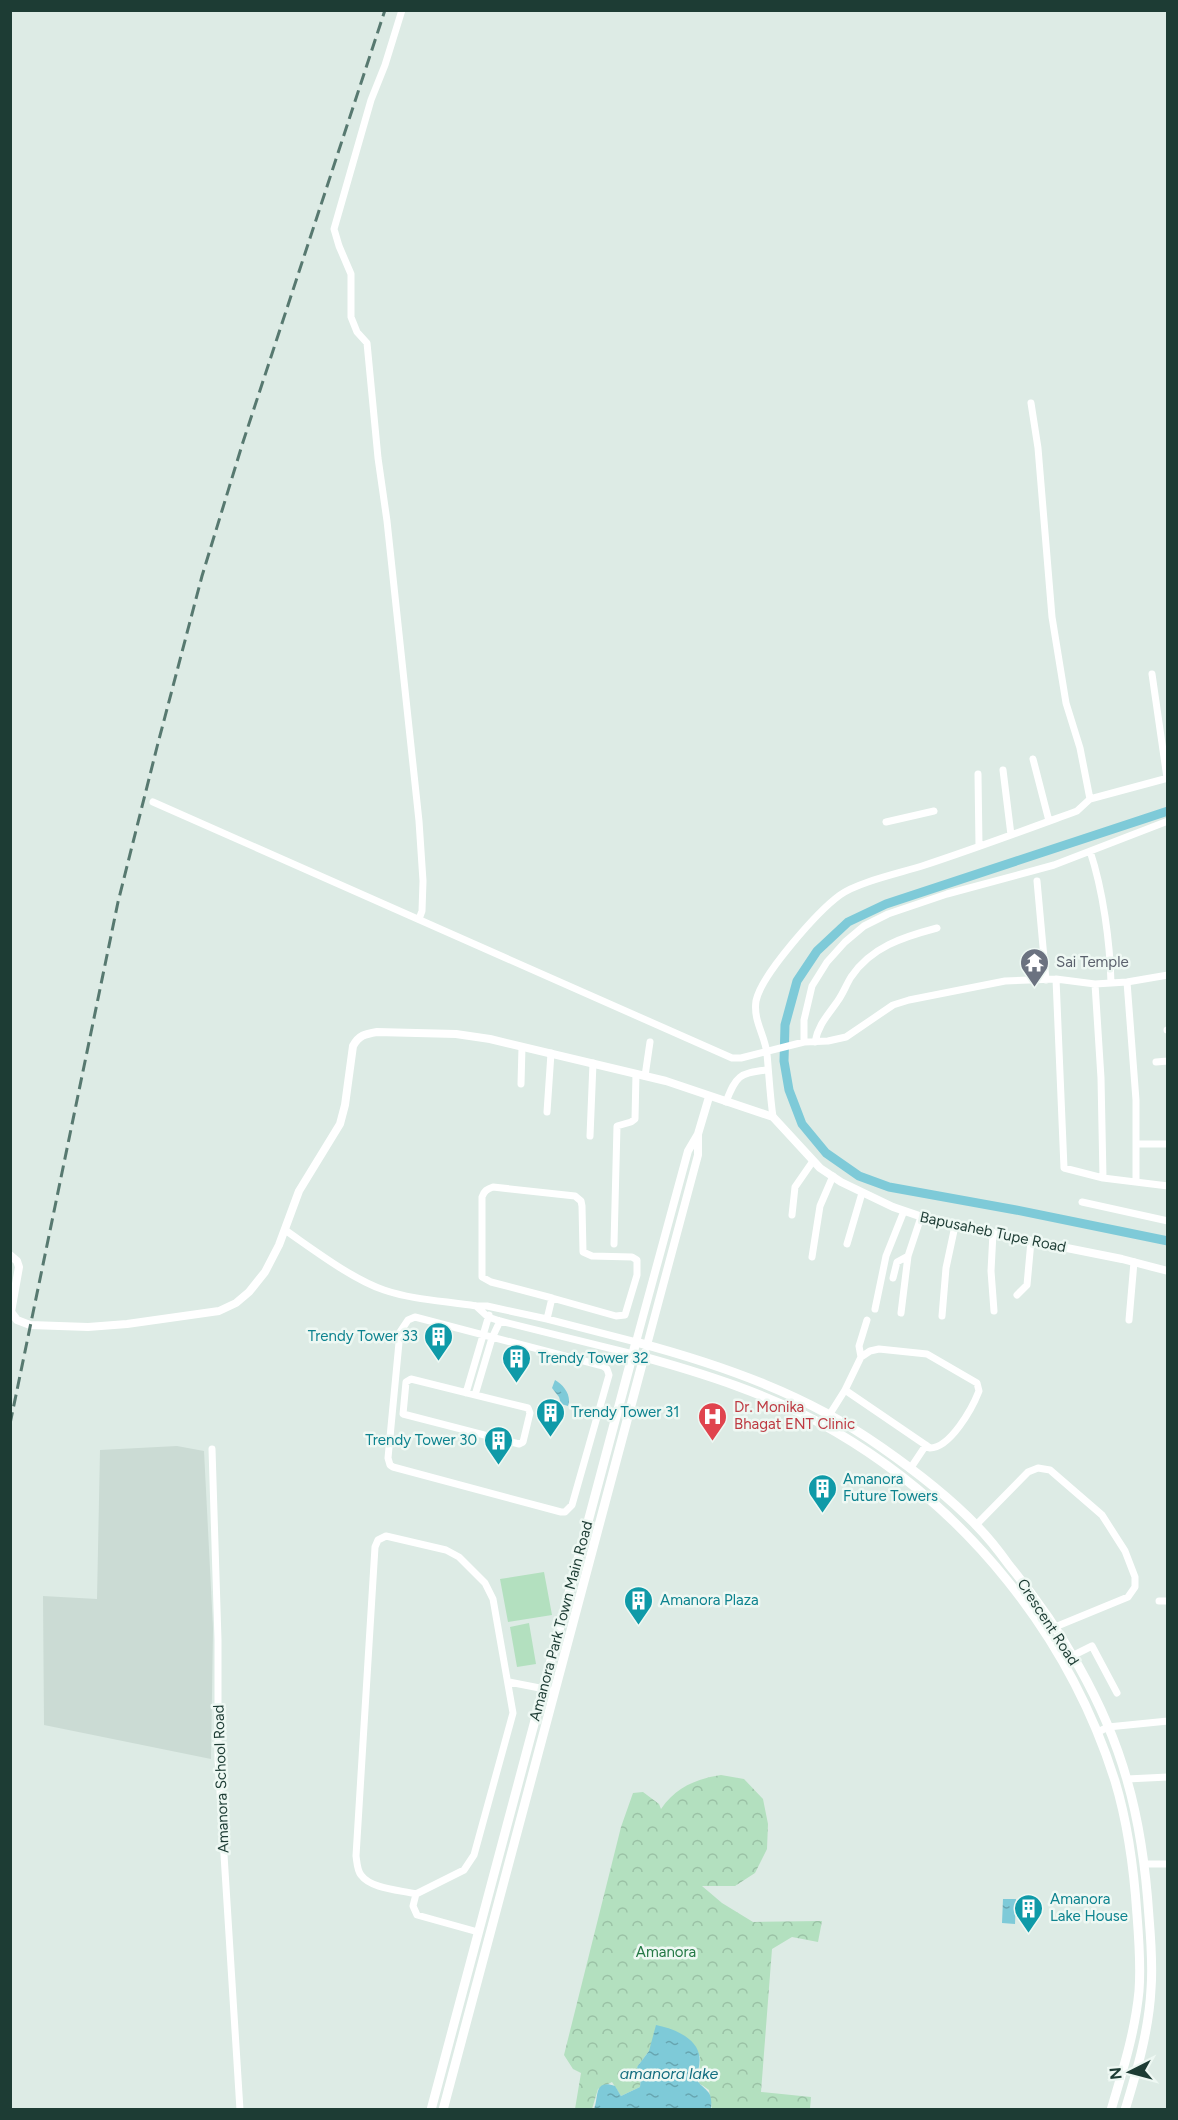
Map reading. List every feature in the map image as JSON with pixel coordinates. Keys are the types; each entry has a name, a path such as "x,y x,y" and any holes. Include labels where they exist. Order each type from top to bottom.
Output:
{"main road":[{"name":"Crescent Road","path":"636,1342 683,1355 755,1380 798,1398 879,1445 976,1525 1029,1588 1054,1627 1086,1681 1108,1727 1127,1779 1141,1840 1151,1950 1151,1990 1146,2030 1127,2109"},
{"name":"Amanora Park Town Main Road","path":"431,2109 636,1342"},
{"name":"Amanora Park Town Main Road","path":"443,2109 648,1345"},
{"name":"Crescent Road","path":"633,1354 680,1366 751,1391 793,1409 873,1455 949,1517 982,1551 1019,1595 1052,1644 1076,1686 1098,1732 1115,1782 1129,1842 1135,1886 1140,1950 1135,2028 1112,2106"},
{"path":"1076,1686 1086,1681"}],"street":[{"path":"402,10 385,65 371,100 334,229 351,274 351,316 357,332 367,343 377,456 387,522 419,821 423,884 422,911 419,919"},
{"path":"1031,403 1038,448 1052,617 1066,703 1080,748 1090,799"},
{"path":"10,1255 17,1261 19,1267 11,1312 17,1320 30,1325 88,1327 127,1324 219,1311 236,1303 249,1292 265,1272 285,1230 299,1191 340,1124 345,1105 353,1046 357,1038 364,1034 377,1032 456,1034 490,1039 666,1081 773,1117 767,1052 755,1017 759,992 782,958 816,918 841,894 862,885 1077,811 1090,799 1167,778 1164,732 1152,674"},
{"path":"1033,759 1049,821"},
{"path":"1003,770 1011,835"},
{"path":"978,774 979,846"},
{"path":"153,802 732,1058 741,1058 804,1042 846,1037 893,1005 1005,981 1056,979 1095,984 1127,982 1167,975"},
{"path":"886,822 934,811"},
{"path":"804,1042 804,1020 812,986 827,962 864,926 888,914 947,894 1054,865 1167,821"},
{"path":"1090,850 1101,892 1111,960 1111,983"},
{"path":"1037,881 1046,980"},
{"path":"815,1042 821,1023 839,999 851,977 868,956 892,942 937,928"},
{"path":"1056,979 1064,1168 1068,1171 1103,1178 1167,1186"},
{"path":"1127,982 1134,1062 1136,1182"},
{"path":"1095,984 1104,1135 1103,1178"},
{"path":"614,1244 617,1126 635,1119 640,1075 650,1042"},
{"path":"521,1084 522,1047"},
{"path":"546,1112 550,1053"},
{"path":"1156,1062 1167,1061"},
{"path":"590,1136 593,1064"},
{"path":"726,1102 733,1084 742,1074 767,1070"},
{"name":"Amanora Park Town Main Road","path":"636,1342 688,1151 698,1134 710,1097"},
{"name":"Bapusaheb Tupe Road","path":"773,1117 813,1161 833,1176 904,1211 955,1226 1134,1262 1167,1271"},
{"name":"Amanora Park Town Main Road","path":"648,1345 698,1155 698,1134"},
{"path":"1137,1144 1167,1144"},
{"path":"792,1215 795,1187 813,1161"},
{"path":"812,1257 820,1206 833,1176"},
{"path":"493,1187 575,1196 581,1201 582,1206 583,1252 592,1256 632,1257 637,1260 637,1275 627,1312 621,1317 552,1298 491,1282 482,1276 482,1197 483,1192 487,1189 493,1187"},
{"path":"847,1244 862,1192"},
{"path":"1082,1202 1167,1221"},
{"path":"875,1309 886,1256 904,1211"},
{"path":"670,1216 681,1218"},
{"path":"901,1313 908,1256 921,1217"},
{"path":"942,1316 946,1268 955,1226"},
{"path":"285,1230 334,1263 383,1289 403,1295 491,1307 547,1318 636,1342"},
{"path":"993,1233 991,1271 994,1311"},
{"path":"1017,1295 1028,1285 1031,1241"},
{"path":"893,1278 897,1262 908,1256"},
{"path":"1129,1320 1134,1262"},
{"path":"547,1318 552,1298"},
{"path":"476,1306 488,1317 500,1321 633,1354"},
{"path":"466,1393 491,1307"},
{"path":"415,1317 482,1335 603,1366 607,1369 609,1376 572,1505 565,1512 393,1467 388,1462 400,1332 403,1326 415,1317"},
{"path":"861,1357 859,1346 867,1320"},
{"path":"475,1395 492,1338 500,1321"},
{"path":"823,1425 861,1357 870,1351 879,1349 927,1354 978,1383 979,1391 956,1431 943,1445 930,1448 845,1389"},
{"path":"409,1380 475,1395 530,1410 522,1444 402,1413 406,1382 409,1380"},
{"path":"910,1469 926,1445"},
{"name":"Amanora School Road","path":"212,1449 218,1640 218,1759 240,2109"},
{"path":"976,1525 1028,1472 1038,1468 1050,1470 1102,1515 1125,1551 1135,1577 1135,1587 1128,1596 1054,1627"},
{"path":"386,1536 446,1550 459,1557 485,1583 493,1599 509,1682 513,1720 474,1855 464,1870 416,1894 366,1880 360,1874 356,1856 375,1546 378,1540 386,1536"},
{"path":"1159,1601 1167,1600"},
{"path":"1072,1656 1092,1646 1117,1692"},
{"path":"509,1682 555,1691"},
{"path":"1098,1732 1108,1727 1167,1721"},
{"path":"1127,1779 1167,1777"},
{"path":"1144,1864 1167,1864"},
{"path":"416,1894 413,1906 417,1915 478,1932"},
{"path":"1112,2106 1127,2109"}],"shaded area":[{"path":"177,1446 204,1451 213,1628 211,1759 44,1725 43,1596 97,1599 100,1450"}],"green space":[{"path":"544,1572 552,1615 508,1622 500,1579"},
{"path":"529,1623 536,1664 517,1667 510,1627"},
{"name":"Amanora","path":"721,1775 744,1779 763,1799 768,1824 767,1849 755,1873 735,1886 702,1886 722,1903 753,1922 822,1921 818,1942 792,1937 772,1949 761,2092 811,2097 810,2109 712,2109 709,2090 699,2083 700,2056 649,2051 637,2067 641,2076 640,2087 621,2096 612,2082 598,2089 592,2109 575,2109 581,2073 573,2069 564,2055 621,1827 633,1793 643,1792 659,1804 661,1809 673,1795 687,1785"}],"water":[{"path":"555,1380 566,1391 569,1398 568,1406 561,1404 552,1388"},
{"path":"1003,1899 1016,1899 1015,1924 1002,1923"},
{"name":"amanora lake","path":"656,2025 682,2034 697,2048 700,2060 696,2079 710,2094 711,2109 594,2109 598,2091 603,2085 615,2086 621,2096 640,2087 641,2076 637,2067 649,2051"}],"waterway":[{"path":"1168,811 886,904 848,922 817,951 797,981 785,1025 784,1061 789,1090 802,1124 826,1153 859,1176 889,1187 1168,1241"}],"railway":[{"path":"10,1424 118,902 202,576 243,442 385,10"}],"place":[{"name":"Sai Temple","path":"1035,988"},
{"name":"Trendy Tower 33","path":"439,1362"},
{"name":"Trendy Tower 32","path":"517,1384"},
{"name":"Trendy Tower 31","path":"550,1438"},
{"name":"Dr. Monika Bhagat ENT Clinic","path":"713,1442"},
{"name":"Trendy Tower 30","path":"498,1466"},
{"name":"Amanora Future Towers","path":"822,1514"},
{"name":"Amanora Plaza","path":"639,1626"},
{"name":"Amanora Lake House","path":"1029,1934"}]}
